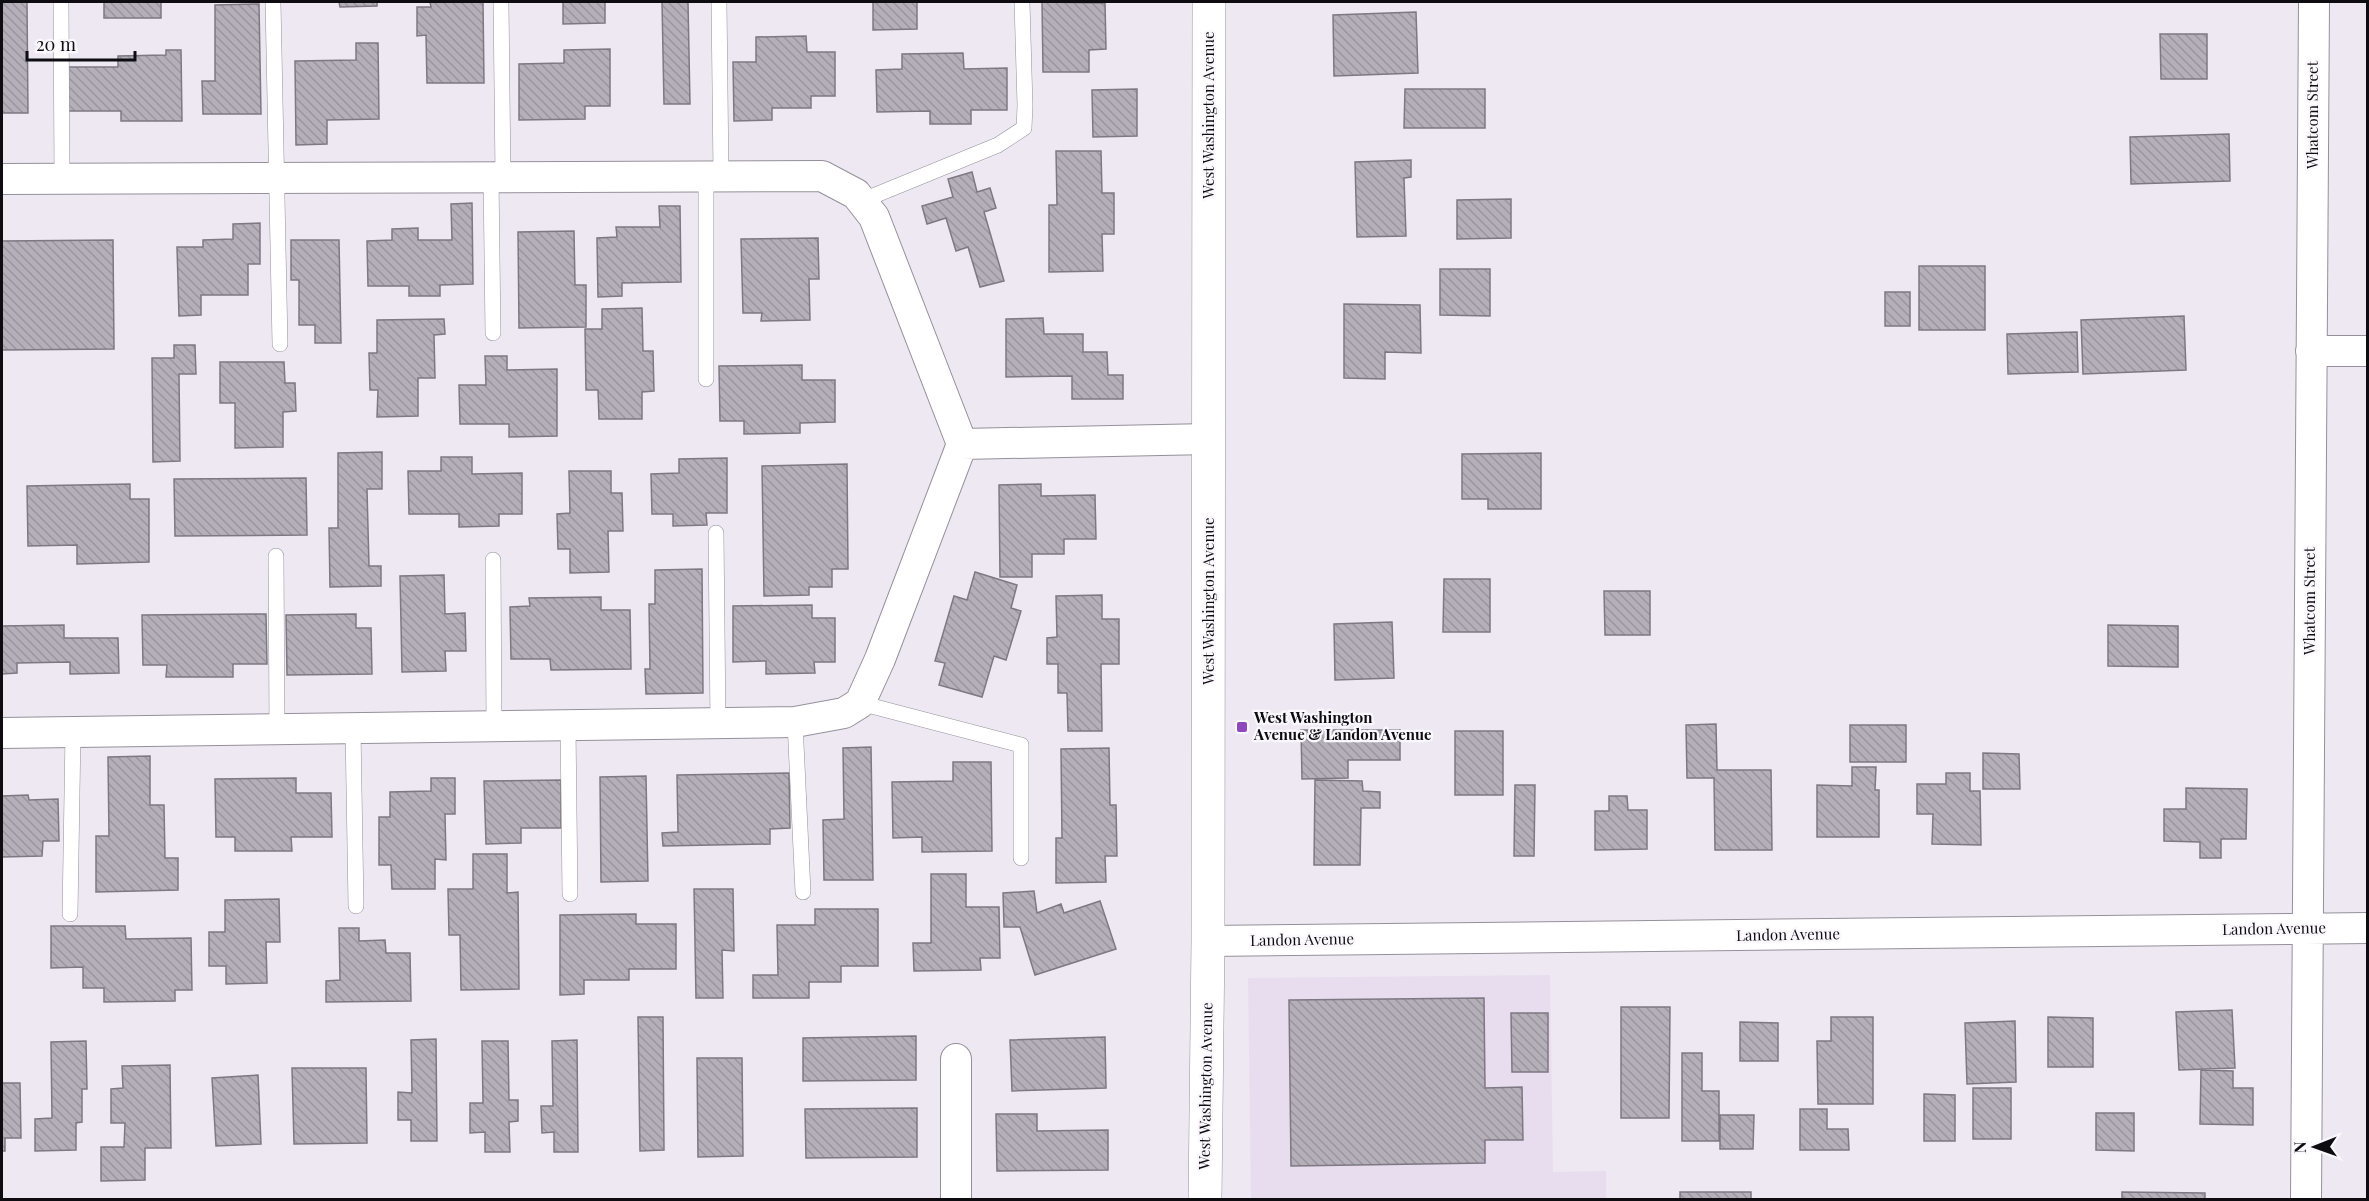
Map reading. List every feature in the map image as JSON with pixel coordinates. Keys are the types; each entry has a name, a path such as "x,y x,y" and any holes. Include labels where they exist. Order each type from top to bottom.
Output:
{"main road":[{"name":"West Washington Avenue","path":"1205,1200 1208,941 1209,2"}],"street":[{"name":"Whatcom Street","path":"2306,1200 2314,2"},
{"path":"2,179 822,176 856,194 874,217 962,444 880,659 860,703 844,713 795,722 718,724 2,733"},
{"path":"2311,351 2367,351"},
{"path":"962,444 1209,439"},
{"name":"Landon Avenue","path":"1208,941 2367,928"},
{"path":"956,1059 956,1200"}],"lane":[{"path":"61,2 62,178"},
{"path":"273,2 280,344"},
{"path":"493,333 501,2"},
{"path":"706,379 719,2"},
{"path":"861,201 998,145 1024,128 1022,2"},
{"path":"716,533 718,724"},
{"path":"276,556 277,730"},
{"path":"493,560 494,727"},
{"path":"860,703 1021,745 1021,858"},
{"path":"795,722 803,892"},
{"path":"568,726 570,894"},
{"path":"353,729 356,906"},
{"path":"70,914 73,733"}],"shaded area":[{"path":"1550,975 1553,1172 1606,1171 1606,1199 1251,1199 1248,978"}],"building":[{"path":"2,2 27,2 28,113 2,113"},
{"path":"104,2 161,2 161,18 104,18"},
{"path":"339,2 377,2 377,6 340,7"},
{"path":"430,2 483,2 484,83 427,83 426,35 417,36 417,7 431,7"},
{"path":"563,2 605,2 605,23 563,24"},
{"path":"662,2 688,2 690,104 664,104"},
{"path":"873,2 917,2 917,29 873,30"},
{"path":"1042,2 1105,3 1106,49 1089,50 1089,72 1043,72"},
{"path":"259,4 261,114 203,114 202,81 215,81 215,5"},
{"path":"1416,12 1418,73 1334,76 1333,15"},
{"path":"2160,34 2207,34 2207,79 2161,79"},
{"path":"806,36 807,52 835,52 835,96 811,96 811,108 772,108 772,120 734,121 733,62 756,62 756,37"},
{"path":"356,43 378,43 379,119 327,120 327,144 296,145 295,61 356,60"},
{"path":"610,49 610,106 585,106 585,119 519,120 519,64 564,63 564,50"},
{"path":"166,50 181,50 182,121 121,121 121,111 67,111 66,67 118,67 118,56 166,55"},
{"path":"963,53 964,69 1007,68 1007,110 971,110 971,124 930,124 930,111 877,112 876,70 902,69 902,54"},
{"path":"1137,89 1137,136 1093,137 1092,90"},
{"path":"1405,89 1485,89 1485,128 1404,128"},
{"path":"2229,134 2230,181 2131,184 2130,137"},
{"path":"1056,151 1101,151 1102,193 1114,193 1114,234 1102,234 1103,271 1049,272 1049,205 1057,205"},
{"path":"1411,160 1411,177 1404,178 1406,236 1357,237 1355,162"},
{"path":"972,172 977,192 990,188 996,208 984,212 1004,281 980,287 968,247 956,251 946,218 927,224 922,206 953,197 948,179"},
{"path":"1511,199 1511,238 1457,239 1457,200"},
{"path":"472,203 473,284 440,285 440,296 409,296 409,286 368,286 367,241 392,240 392,229 418,228 418,240 452,240 451,204"},
{"path":"659,206 680,206 681,282 622,283 622,296 598,297 597,238 617,237 616,227 660,227"},
{"path":"260,223 260,264 248,264 248,295 201,295 201,315 179,316 177,247 203,247 203,240 233,239 233,224"},
{"path":"574,231 575,285 586,285 586,327 519,328 518,232"},
{"path":"818,238 819,279 809,279 810,320 761,321 762,313 743,313 741,239"},
{"path":"113,240 114,349 2,350 2,241"},
{"path":"291,240 339,240 341,343 315,343 315,325 299,325 299,280 291,280"},
{"path":"1919,266 1985,266 1985,330 1919,330"},
{"path":"1440,269 1490,269 1490,316 1440,315"},
{"path":"1885,292 1910,292 1910,326 1885,326"},
{"path":"1344,304 1420,305 1421,353 1385,352 1385,379 1344,378"},
{"path":"642,308 643,351 653,351 654,391 642,392 642,419 599,419 598,390 586,390 585,329 602,329 602,309"},
{"path":"2184,316 2186,370 2083,374 2081,320"},
{"path":"1043,318 1044,334 1083,334 1083,352 1107,352 1108,375 1123,375 1123,399 1072,399 1072,376 1006,377 1006,319"},
{"path":"444,319 445,334 434,335 435,378 418,378 418,416 377,417 378,390 370,390 369,353 377,353 377,320"},
{"path":"2077,332 2078,372 2008,374 2007,334"},
{"path":"174,345 195,345 196,374 179,374 180,461 153,462 152,358 174,358"},
{"path":"485,356 507,356 507,370 557,369 557,436 509,437 509,424 460,424 459,385 486,385"},
{"path":"220,362 284,362 285,383 295,383 296,411 283,412 283,447 235,448 235,403 220,403"},
{"path":"802,365 802,380 835,380 835,422 800,423 800,433 744,434 744,421 720,421 719,366"},
{"path":"382,452 382,489 367,489 369,566 381,566 381,586 330,587 329,528 338,528 338,453"},
{"path":"1541,453 1541,509 1488,509 1488,499 1462,499 1462,454"},
{"path":"441,457 472,457 472,474 522,473 522,514 499,514 499,526 459,527 459,514 409,514 408,471 441,471"},
{"path":"727,458 727,513 706,513 707,525 673,526 673,514 652,514 651,474 679,473 679,459"},
{"path":"847,464 848,569 832,569 832,587 809,587 809,595 764,596 762,466"},
{"path":"569,471 611,471 611,493 622,493 623,531 608,531 609,572 570,573 570,549 558,549 557,514 570,513"},
{"path":"306,478 307,535 175,536 174,479"},
{"path":"130,484 130,499 149,499 149,562 77,564 77,545 28,546 27,486"},
{"path":"1041,484 1041,496 1095,495 1096,539 1064,539 1064,554 1032,554 1032,577 1000,577 999,485"},
{"path":"702,569 703,693 646,694 645,669 650,669 649,604 655,604 655,570"},
{"path":"975,572 1017,585 1011,608 1021,611 1006,660 994,656 982,697 939,685 945,663 935,661 954,596 967,600"},
{"path":"444,575 445,614 465,613 466,651 445,651 446,671 402,672 400,576"},
{"path":"1444,579 1490,579 1490,632 1443,632"},
{"path":"1604,591 1650,591 1650,635 1605,635"},
{"path":"1102,595 1102,619 1119,619 1119,664 1101,664 1102,731 1068,731 1067,693 1058,693 1058,664 1047,664 1047,638 1057,637 1056,596"},
{"path":"601,597 601,610 630,610 631,669 551,670 550,659 511,659 510,607 530,606 529,598"},
{"path":"812,605 812,618 835,618 835,662 814,662 815,673 766,674 766,661 733,662 733,606"},
{"path":"266,614 267,664 233,664 233,677 166,677 167,665 143,665 142,615"},
{"path":"356,614 356,628 371,628 372,674 287,675 286,615"},
{"path":"1392,622 1394,678 1335,680 1334,624"},
{"path":"64,625 64,638 118,638 119,673 70,674 70,662 17,663 17,673 2,674 2,626"},
{"path":"2108,625 2178,626 2178,667 2108,666"},
{"path":"1716,724 1717,770 1771,770 1772,850 1715,850 1714,778 1687,778 1686,725"},
{"path":"1850,725 1906,725 1906,762 1850,762"},
{"path":"1301,730 1400,730 1400,760 1348,760 1348,778 1302,779"},
{"path":"1455,731 1503,731 1503,795 1455,795"},
{"path":"871,747 873,880 824,880 823,820 844,819 843,748"},
{"path":"1109,748 1110,805 1116,805 1117,856 1105,856 1106,882 1056,883 1056,838 1062,838 1061,749"},
{"path":"1983,753 2019,754 2020,789 1983,789"},
{"path":"150,756 150,805 164,805 165,858 178,858 178,890 96,892 96,836 109,836 108,757"},
{"path":"953,762 991,762 992,851 922,852 922,837 893,838 892,782 953,781"},
{"path":"1852,767 1876,767 1875,790 1879,790 1879,837 1817,837 1817,785 1852,786"},
{"path":"789,773 790,828 770,829 770,844 663,846 662,833 678,832 677,775"},
{"path":"1946,773 1970,773 1970,791 1980,791 1981,845 1932,844 1933,814 1917,814 1917,784 1946,784"},
{"path":"646,776 648,881 601,882 600,777"},
{"path":"296,778 296,793 331,793 332,837 291,837 292,851 235,851 235,837 216,837 215,779"},
{"path":"431,778 455,778 455,814 445,814 446,860 435,859 435,889 392,889 391,865 379,865 379,817 390,817 390,792 431,791"},
{"path":"561,780 561,828 521,828 521,843 486,844 484,781"},
{"path":"1315,780 1362,781 1363,791 1380,792 1380,808 1361,808 1360,865 1314,865"},
{"path":"1515,785 1535,785 1534,856 1514,856"},
{"path":"2186,788 2247,789 2246,839 2221,839 2221,858 2200,858 2200,842 2164,841 2164,809 2186,809"},
{"path":"28,795 29,800 58,799 59,841 43,841 42,856 2,857 2,796"},
{"path":"1609,796 1627,796 1628,810 1647,810 1647,849 1595,850 1595,811 1609,811"},
{"path":"473,854 507,854 507,893 518,892 519,989 461,990 460,935 449,935 448,889 473,889"},
{"path":"931,874 966,874 966,907 999,907 1000,958 980,958 981,970 914,971 913,943 931,943"},
{"path":"694,889 733,889 734,951 722,950 723,998 696,998"},
{"path":"1034,891 1037,913 1061,904 1064,913 1100,901 1116,949 1035,975 1020,927 1004,927 1003,893"},
{"path":"279,899 280,942 266,942 267,983 226,984 226,966 209,966 209,932 225,932 225,900"},
{"path":"815,909 878,909 878,966 841,966 841,982 809,982 809,998 753,998 753,975 778,975 777,925 815,925"},
{"path":"636,914 636,924 676,924 676,969 629,969 629,980 584,980 584,994 560,995 560,915"},
{"path":"51,926 125,926 126,939 191,938 192,990 175,990 175,1001 104,1002 104,988 83,988 83,967 51,968"},
{"path":"339,928 359,928 359,941 385,940 386,953 410,953 411,1001 326,1002 326,981 340,980"},
{"path":"1484,998 1485,1088 1522,1087 1523,1140 1485,1140 1485,1163 1291,1166 1289,1000"},
{"path":"1621,1007 1670,1007 1669,1118 1621,1118"},
{"path":"2232,1010 2235,1068 2179,1070 2176,1012"},
{"path":"1511,1013 1548,1013 1548,1072 1512,1072"},
{"path":"638,1017 663,1017 664,1150 640,1151"},
{"path":"1831,1017 1873,1017 1873,1104 1818,1104 1817,1041 1831,1041"},
{"path":"2048,1017 2093,1018 2093,1067 2048,1067"},
{"path":"2015,1021 2016,1082 1967,1084 1965,1023"},
{"path":"1740,1022 1778,1023 1778,1061 1740,1061"},
{"path":"916,1036 916,1080 803,1081 803,1038"},
{"path":"1105,1037 1106,1088 1012,1091 1010,1040"},
{"path":"436,1039 437,1141 411,1141 411,1120 398,1120 398,1092 412,1093 411,1040"},
{"path":"577,1040 578,1152 554,1152 554,1132 542,1133 541,1106 553,1106 552,1041"},
{"path":"86,1041 87,1089 82,1089 82,1122 76,1123 76,1150 35,1151 35,1119 52,1118 51,1042"},
{"path":"482,1041 508,1041 509,1100 518,1100 518,1121 509,1122 510,1152 485,1152 485,1132 470,1133 470,1103 483,1103"},
{"path":"1682,1053 1702,1053 1702,1091 1719,1091 1719,1141 1682,1141"},
{"path":"697,1058 742,1058 743,1156 698,1157"},
{"path":"170,1065 171,1148 145,1148 145,1180 101,1181 101,1147 124,1147 125,1123 111,1123 111,1089 123,1088 122,1066"},
{"path":"292,1068 366,1068 367,1143 294,1144"},
{"path":"2201,1070 2233,1071 2233,1088 2253,1088 2253,1125 2200,1124"},
{"path":"258,1075 261,1144 216,1146 212,1078"},
{"path":"2,1083 20,1083 21,1138 5,1138 5,1151 2,1151"},
{"path":"1973,1088 2011,1088 2011,1139 1973,1139"},
{"path":"1924,1094 1955,1095 1955,1141 1924,1141"},
{"path":"917,1108 917,1157 806,1158 805,1109"},
{"path":"1800,1109 1827,1109 1827,1129 1848,1129 1849,1150 1800,1150"},
{"path":"2096,1113 2134,1113 2134,1151 2096,1150"},
{"path":"996,1114 1037,1114 1037,1131 1108,1130 1108,1170 997,1171"},
{"path":"1720,1115 1754,1115 1753,1149 1720,1149"},
{"path":"1680,1192 1751,1192 1751,1200 1680,1200"},
{"path":"2122,1192 2205,1193 2205,1200 2122,1200"}],"place":[{"name":"West Washington Avenue & Landon Avenue","path":"1242,727"}]}
